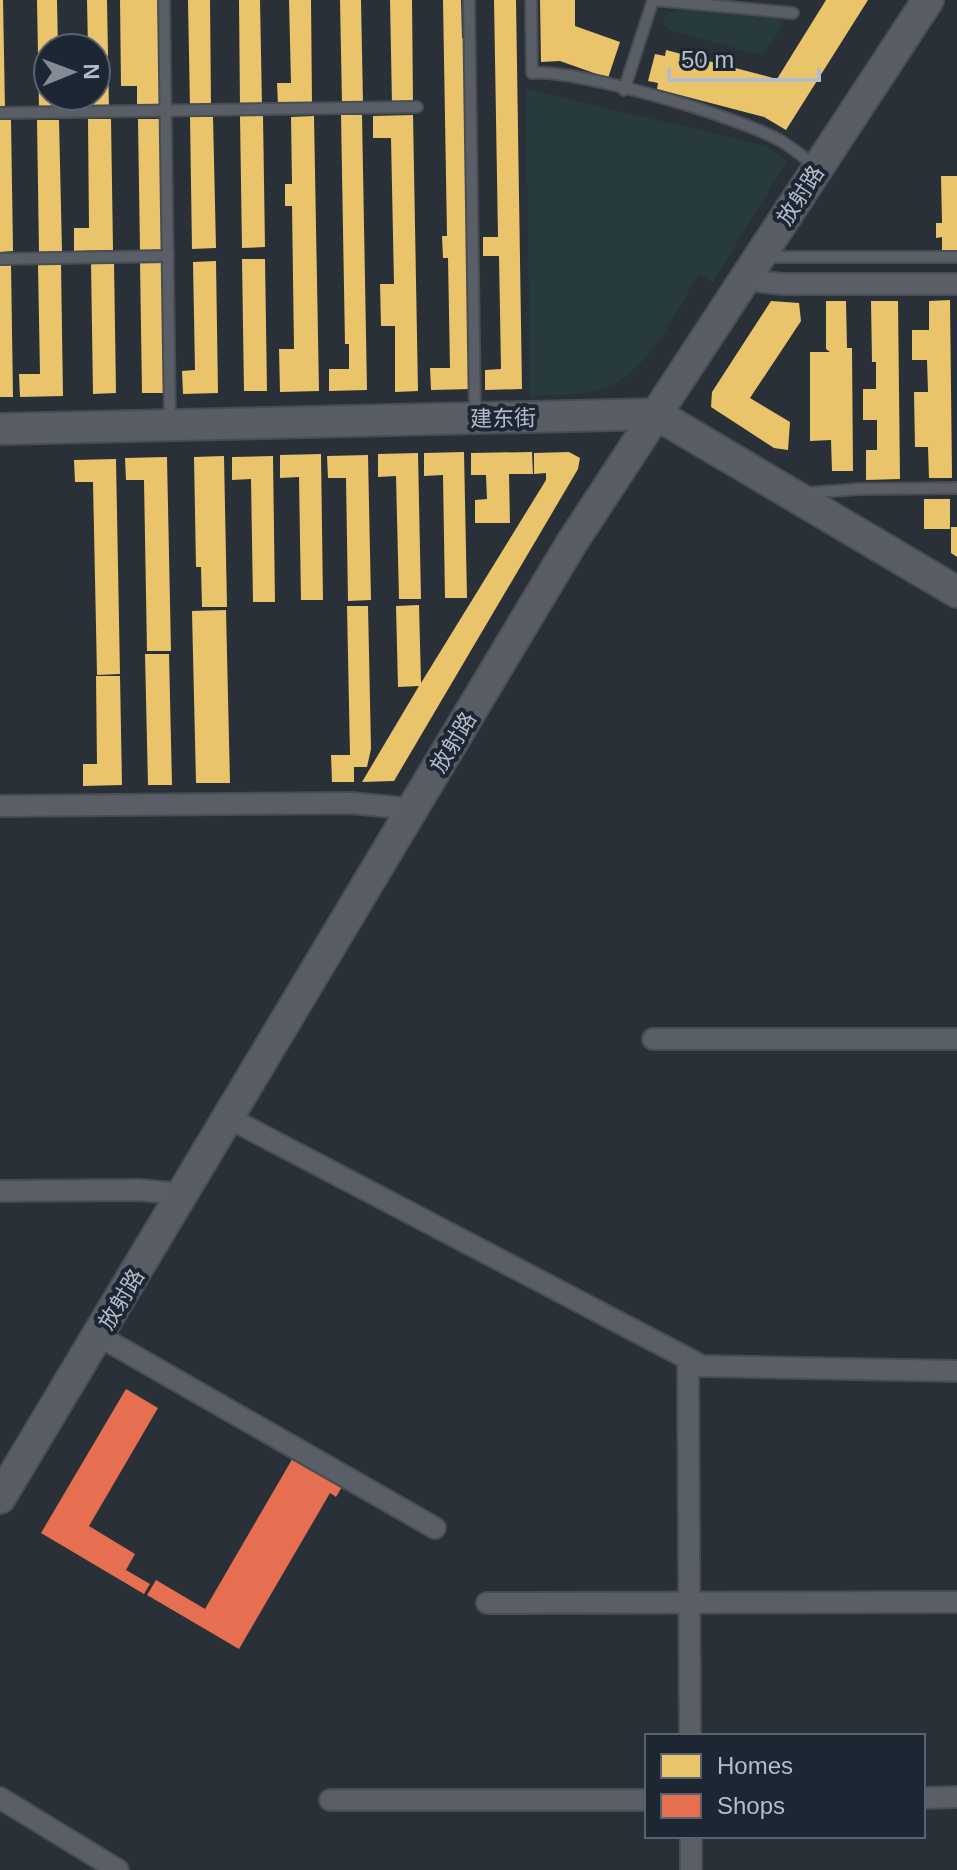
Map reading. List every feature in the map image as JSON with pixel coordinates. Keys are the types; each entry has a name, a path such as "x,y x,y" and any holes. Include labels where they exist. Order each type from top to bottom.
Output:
{"street":[{"name":"放射路","path":"0,1498 571,544 928,0"},
{"path":"751,269 783,284 957,284"},
{"name":"建东街","path":"0,429 656,414"},
{"path":"656,414 957,592"},
{"path":"0,806 351,803 414,809"},
{"path":"653,1039 957,1039"},
{"path":"229,1118 688,1359 724,1369 957,1371"},
{"path":"0,1191 139,1190 184,1194"},
{"path":"99,1336 435,1528"},
{"path":"688,1359 690,1734"},
{"path":"487,1603 957,1602"},
{"path":"925,1798 957,1797"},
{"path":"0,1798 118,1870"},
{"path":"330,1800 645,1800"},
{"path":"691,1838 691,1870"}],"lane":[{"path":"164,0 170,425"},
{"path":"469,0 475,418"},
{"path":"531,0 532,73 561,73 702,111 765,134 818,167"},
{"path":"624,90 653,0 793,13"},
{"path":"0,113 417,107"},
{"path":"0,259 168,256"},
{"path":"751,269 957,257"},
{"path":"791,495 859,489 957,488"}],"green space":[{"path":"679,10 780,19 783,25 766,51 756,54 669,30 663,23 666,13"},
{"path":"526,89 766,146 787,161 713,282 699,274 646,358 616,383 599,390 530,396"}],"building: Homes":[{"path":"0,0 3,0 5,110 0,110"},
{"path":"37,0 57,0 58,32 38,32"},
{"path":"87,0 107,0 108,32 88,32"},
{"path":"120,0 158,0 160,107 137,107 137,86 121,86"},
{"path":"188,0 210,0 211,108 190,108"},
{"path":"239,0 260,0 262,107 240,107"},
{"path":"289,0 311,0 312,105 278,106 277,83 291,83"},
{"path":"340,0 361,0 363,104 342,104"},
{"path":"390,0 412,0 413,104 392,104"},
{"path":"443,0 461,0 462,38 466,38 471,389 431,390 430,368 450,368 448,258 443,258 442,236 447,236"},
{"path":"494,0 516,0 522,389 485,390 485,370 501,369 499,256 483,256 483,237 498,237"},
{"path":"540,0 575,0 575,26 620,42 608,78 560,61 541,62"},
{"path":"826,0 868,0 786,130 764,117 657,89 658,83 648,81 655,54 665,56 666,50 777,79"},
{"path":"341,115 362,115 367,390 329,391 329,369 349,369 349,344 345,344"},
{"path":"413,115 418,391 395,392 395,326 381,326 380,284 394,284 391,138 373,138 373,116"},
{"path":"240,116 263,116 265,247 242,248"},
{"path":"314,116 319,391 280,392 279,349 294,349 292,206 285,206 285,184 292,184 291,117"},
{"path":"190,117 213,117 216,248 192,249"},
{"path":"88,119 111,119 113,250 74,251 74,228 89,228"},
{"path":"138,119 160,119 163,250 140,251"},
{"path":"0,120 11,120 13,251 0,252"},
{"path":"37,120 59,120 62,252 39,252"},
{"path":"941,176 957,176 957,251 942,251 942,237 936,238 936,223 942,223"},
{"path":"242,259 265,259 267,391 244,391"},
{"path":"140,261 163,261 165,393 142,393"},
{"path":"216,261 218,393 183,394 182,371 195,370 193,262"},
{"path":"91,262 114,262 116,393 93,394"},
{"path":"0,265 11,265 13,397 0,397"},
{"path":"38,265 61,265 63,396 20,397 19,374 40,374"},
{"path":"950,300 952,478 929,478 928,447 915,447 914,392 928,392 927,360 912,360 912,330 929,330 929,301"},
{"path":"771,301 799,303 801,321 750,398 790,422 788,450 774,448 711,407 712,392"},
{"path":"826,301 846,301 847,348 852,348 853,471 832,471 831,440 810,441 810,352 830,352 826,349"},
{"path":"871,301 898,301 900,479 866,480 866,450 877,450 877,420 863,420 863,389 876,389 876,362 872,362"},
{"path":"464,452 467,598 445,598 443,475 424,476 424,453"},
{"path":"532,452 533,474 509,474 510,523 475,523 475,500 487,499 486,475 471,475 471,453"},
{"path":"569,452 580,458 578,469 394,781 362,782 419,686 398,687 396,606 419,605 421,683 546,480 546,473 534,474 534,453"},
{"path":"418,453 421,599 399,599 396,476 378,477 378,454"},
{"path":"321,454 323,600 301,600 299,477 280,478 280,455"},
{"path":"368,455 371,600 348,601 346,478 328,478 327,456"},
{"path":"224,456 227,607 202,607 201,567 196,567 194,457"},
{"path":"273,456 275,602 253,602 251,479 232,480 232,457"},
{"path":"167,457 171,651 147,651 144,480 126,480 125,458"},
{"path":"116,459 120,674 97,675 93,482 75,482 74,460"},
{"path":"924,499 950,499 950,529 924,529"},
{"path":"951,527 957,527 957,557 951,553"},
{"path":"347,606 368,606 371,749 367,767 354,767 354,782 332,782 331,755 350,755"},
{"path":"226,610 230,783 196,783 192,611"},
{"path":"145,654 169,654 172,785 148,785"},
{"path":"96,676 120,676 122,785 83,786 83,764 97,764"}],"building: Shops":[{"path":"126,1389 158,1408 89,1526 135,1554 126,1570 150,1584 144,1594 41,1533"},
{"path":"294,1456 343,1485 336,1497 330,1493 239,1649 147,1595 156,1580 205,1609"}]}
